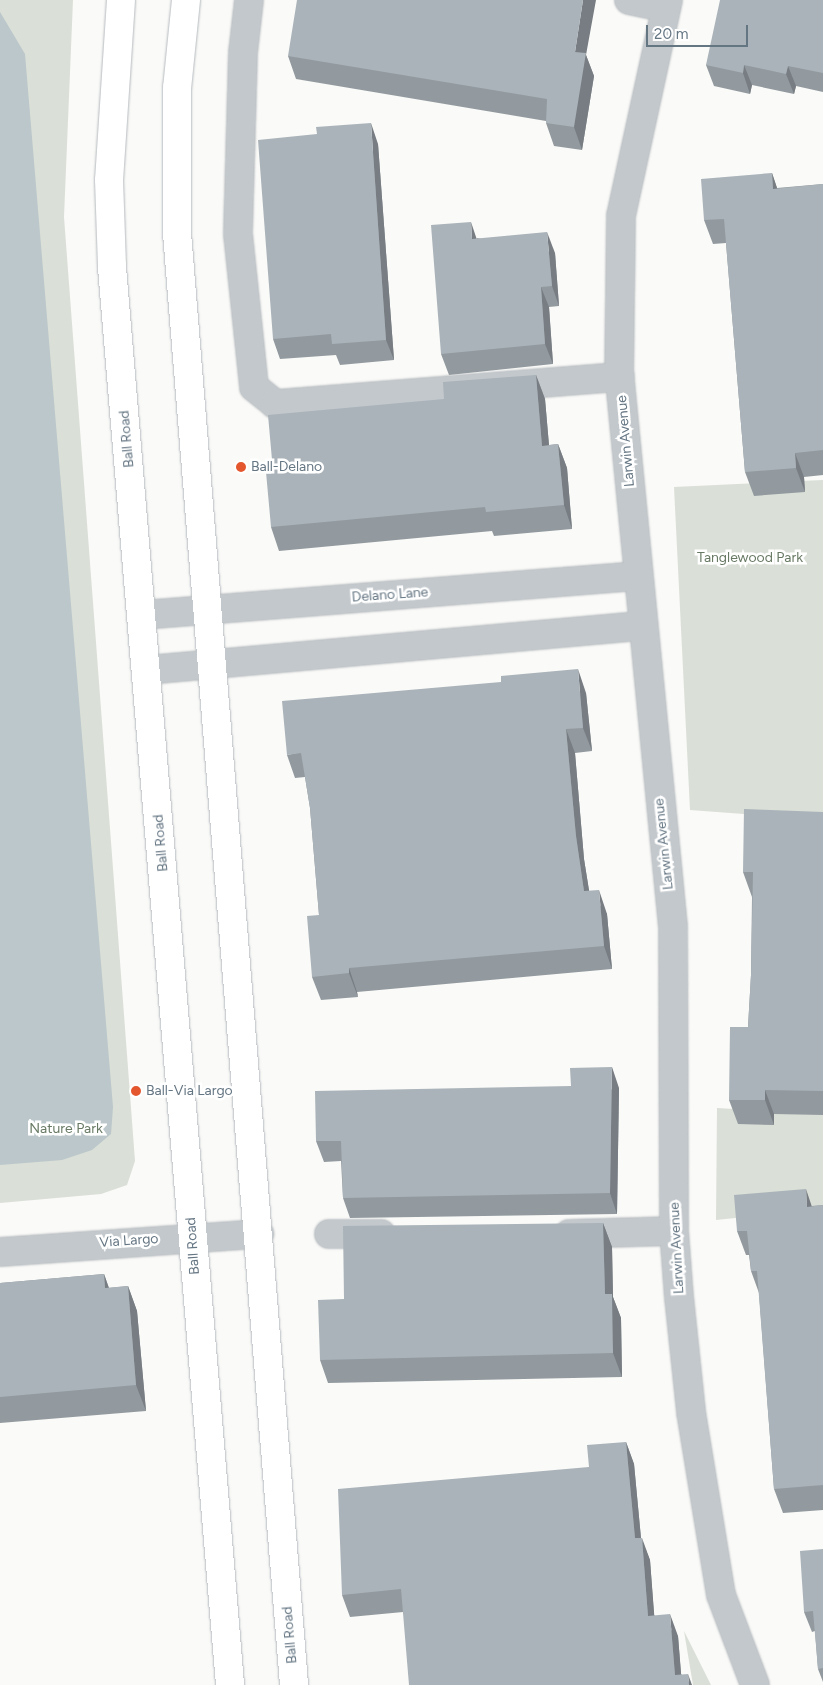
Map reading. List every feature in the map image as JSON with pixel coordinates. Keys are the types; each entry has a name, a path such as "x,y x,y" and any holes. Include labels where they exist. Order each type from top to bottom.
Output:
{"main road":[{"name":"Ball Road","path":"121,0 109,180 192,1237 230,1685"},
{"name":"Ball Road","path":"186,0 177,88 177,233 294,1685"}],"street":[{"path":"249,0 243,53 238,234 254,388 275,404 620,377"},
{"path":"629,0 667,4"},
{"name":"Larwin Avenue","path":"667,4 621,216 620,377 642,626 674,942 674,1231 692,1412 721,1595 755,1685"},
{"name":"Delano Lane","path":"142,615 638,576"},
{"path":"147,670 642,626"},
{"path":"542,1234 674,1231"},
{"name":"Via Largo","path":"0,1252 192,1237 259,1234"},
{"path":"329,1234 406,1234"}],"green space":[{"name":"Nature Park","path":"0,0 73,0 64,217 135,1161 127,1185 101,1194 0,1203"},
{"name":"Tanglewood Park","path":"823,480 823,820 690,810 674,487"},
{"path":"717,1108 823,1114 823,1209 716,1220"},
{"path":"684,1631 711,1685 693,1685"}],"shaded area":[{"name":"Nature Park","path":"0,12 25,54 113,1107 111,1134 92,1150 62,1160 0,1165"}],"building":[{"path":"297,0 583,0 575,52 586,53 574,127 546,123 547,99 288,56"},
{"path":"720,0 823,0 823,73 788,66 786,74 744,65 743,73 706,65"},
{"path":"371,123 386,340 332,344 331,334 273,339 258,140 317,134 316,127"},
{"path":"772,173 773,189 823,184 823,450 795,453 796,468 745,472 724,219 704,220 701,179"},
{"path":"471,222 472,239 547,232 552,286 541,287 545,344 441,354 431,225"},
{"path":"536,375 542,446 558,444 564,505 486,512 485,507 271,527 266,472 273,471 268,415 444,399 443,382"},
{"path":"578,669 583,728 566,729 576,836 584,891 599,890 604,946 349,968 349,973 312,977 307,916 319,915 310,808 301,753 287,755 282,701 501,682 501,676"},
{"path":"744,809 823,812 823,1091 765,1090 765,1100 729,1100 730,1027 748,1027 751,975 753,872 743,872"},
{"path":"612,1067 610,1193 343,1198 341,1141 316,1141 315,1091 571,1086 570,1068"},
{"path":"806,1189 807,1207 823,1205 823,1485 774,1489 757,1271 751,1271 747,1231 737,1231 734,1195"},
{"path":"603,1223 605,1294 612,1294 613,1353 320,1360 318,1300 344,1299 343,1226"},
{"path":"104,1274 105,1288 128,1286 136,1385 0,1397 0,1283"},
{"path":"626,1442 635,1538 642,1538 648,1616 670,1614 675,1675 688,1674 689,1685 409,1685 401,1589 342,1595 338,1489 589,1467 587,1445"},
{"path":"823,1549 823,1668 818,1669 813,1611 804,1612 800,1551"}],"place":[{"name":"Ball-Delano","path":"241,467"},
{"name":"Ball-Via Largo","path":"136,1091"}]}
